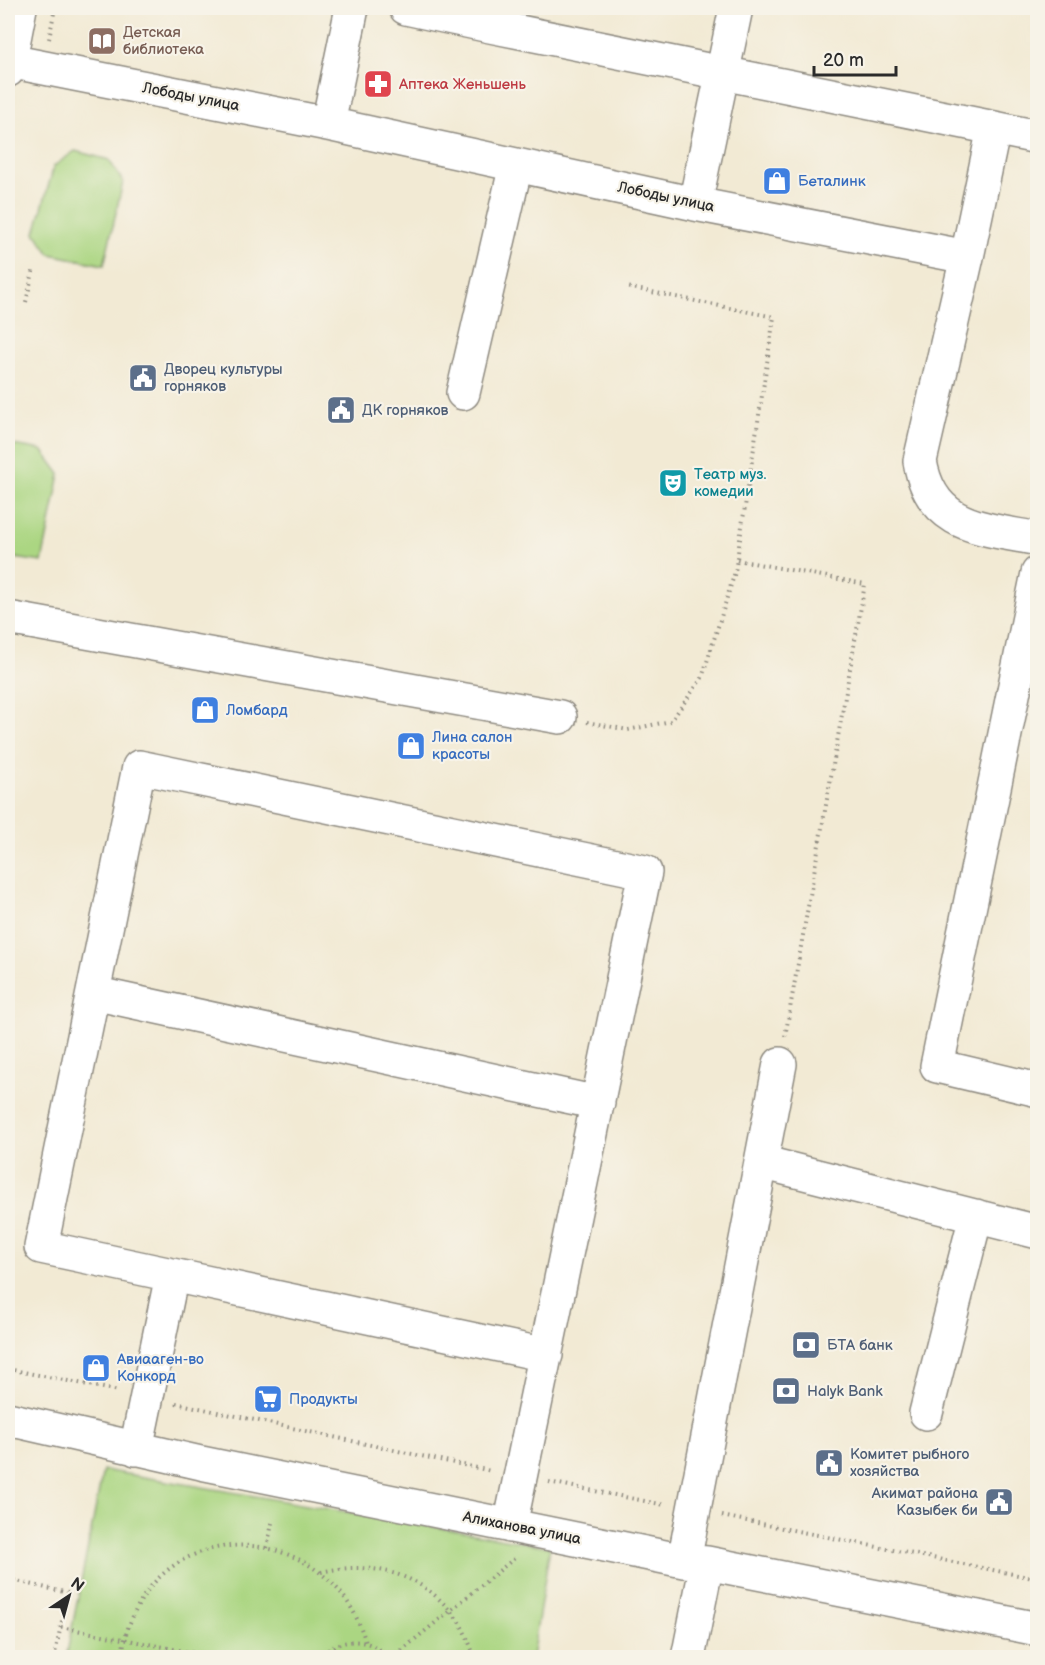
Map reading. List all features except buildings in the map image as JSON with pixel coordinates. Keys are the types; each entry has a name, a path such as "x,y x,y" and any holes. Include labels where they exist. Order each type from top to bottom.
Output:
{"street":[{"path":"8,65 20,8"},
{"path":"328,124 352,8"},
{"path":"406,8 492,17 722,74 1038,137"},
{"path":"695,204 736,8"},
{"name":"Лободы улица","path":"8,65 328,124 695,204 967,257"},
{"path":"994,128 920,461 923,481 934,498 949,514 968,525 1038,538"},
{"path":"463,393 516,165"},
{"path":"1038,573 937,1066 1038,1090"},
{"path":"8,618 560,717"},
{"path":"510,1526 546,1355 645,872 139,767 40,1247 546,1355"},
{"path":"93,993 598,1103"},
{"path":"688,1658 695,1562 761,1162 780,1064"},
{"path":"761,1162 1038,1232"},
{"path":"926,1413 976,1216"},
{"path":"136,1449 172,1275"},
{"name":"Алиханова улица","path":"9,1435 136,1449 510,1526 1038,1629"}],"path":[{"path":"26,302 34,268"},
{"path":"560,717 628,730 671,721 702,678 737,560 774,317 627,287"},
{"path":"8,386 10,371"},
{"path":"737,560 865,584 780,1064"},
{"path":"8,1464 9,1435"},
{"path":"267,1549 272,1523"},
{"path":"123,1658 125,1639 131,1619 147,1591 169,1568 197,1552 229,1545 267,1549 290,1556 320,1573 350,1605 358,1618 366,1643"},
{"path":"319,1658 327,1650 340,1643 355,1641 382,1650 391,1658 517,1557"},
{"path":"320,1573 340,1568 363,1567 402,1575 436,1596 450,1611 462,1626 475,1658"},
{"path":"8,1579 68,1593 54,1658"},
{"path":"61,1627 220,1658"},
{"path":"8,1653 28,1658"}],"green space":[{"path":"75,151 109,160 123,182 104,265 50,254 35,233 54,166"},
{"path":"13,445 42,450 60,474 42,562 8,557 8,453"},
{"path":"103,1470 550,1547 532,1657 66,1658"}],"place":[{"name":"Детская библиотека","path":"102,41"},
{"name":"Аптека Женьшень","path":"378,84"},
{"name":"Беталинк","path":"777,181"},
{"name":"Дворец культуры горняков","path":"143,378"},
{"name":"ДК горняков","path":"341,410"},
{"name":"Театр муз. комедии","path":"673,483"},
{"name":"Ломбард","path":"205,710"},
{"name":"Лина салон красоты","path":"411,746"},
{"name":"БТА банк","path":"806,1345"},
{"name":"Авиааген-во Конкорд","path":"96,1368"},
{"name":"Halyk Bank","path":"786,1391"},
{"name":"Продукты","path":"268,1399"},
{"name":"Комитет рыбного хозяйства","path":"829,1463"},
{"name":"Акимат района Казыбек би","path":"999,1502"}]}
